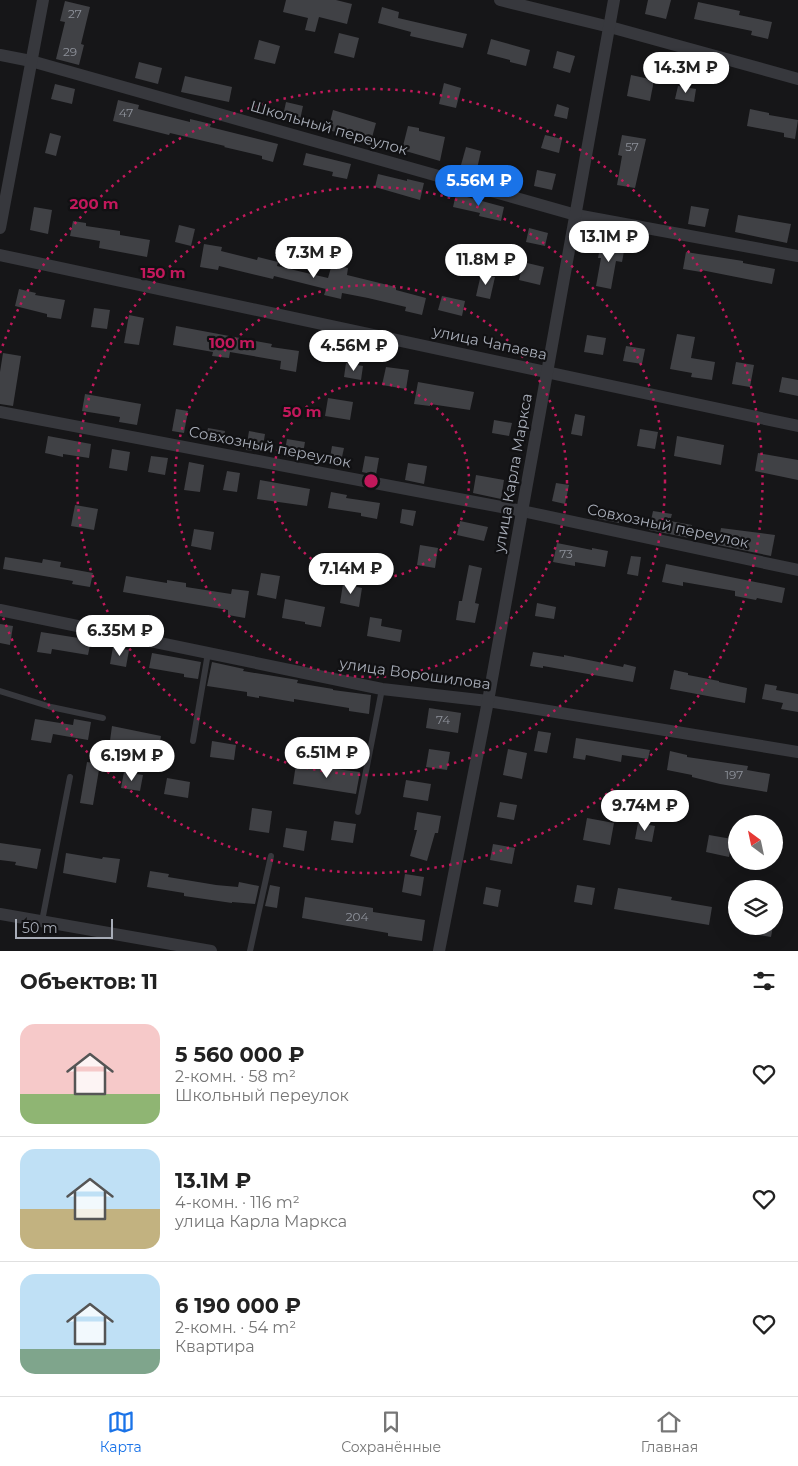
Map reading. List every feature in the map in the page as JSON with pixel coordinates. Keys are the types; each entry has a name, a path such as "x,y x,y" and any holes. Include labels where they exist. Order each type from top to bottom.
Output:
{"street":[{"path":"0,228 43,0"},
{"path":"500,0 610,27 798,79"},
{"name":"улица Карла Маркса","path":"439,951 488,701 614,0"},
{"name":"Школьный переулок","path":"0,55 32,60 576,215 798,256"},
{"name":"улица Чапаева","path":"0,255 798,426"},
{"name":"Совхозный переулок","path":"0,412 522,511 798,570"},
{"name":"улица Ворошилова","path":"0,610 382,689 488,701 798,752"},
{"path":"0,914 211,951"}],"lane":[{"path":"193,741 208,653"},
{"path":"358,812 382,689"},
{"path":"0,691 51,706 103,718"},
{"path":"42,921 70,777"},
{"path":"250,951 271,856"}],"building":[{"path":"286,0 336,0 352,4 347,24 319,17 315,32 305,30 308,18 283,12"},
{"path":"648,0 671,0 666,19 645,14"},
{"path":"65,1 90,7 81,44 84,45 79,65 56,59 65,22 60,21"},
{"path":"698,2 740,11 739,15 772,22 768,39 751,35 752,31 694,19"},
{"path":"382,7 399,12 398,18 467,34 463,48 410,36 411,32 378,23"},
{"path":"339,33 359,38 354,58 334,53"},
{"path":"491,39 530,50 526,66 487,54"},
{"path":"259,40 280,46 275,64 254,59"},
{"path":"557,51 575,56 570,73 553,68"},
{"path":"139,62 162,68 158,84 135,78"},
{"path":"631,75 654,80 650,101 627,96"},
{"path":"185,76 232,87 229,102 181,92"},
{"path":"444,83 461,88 456,108 439,104"},
{"path":"55,84 75,89 72,104 51,99"},
{"path":"678,86 696,89 694,102 675,99"},
{"path":"118,100 139,105 138,109 190,122 190,119 211,124 210,127 278,144 273,162 262,159 262,156 225,146 113,121"},
{"path":"286,102 303,106 300,120 283,116"},
{"path":"557,104 569,108 567,119 554,116"},
{"path":"750,109 769,113 769,115 798,120 795,139 784,137 784,133 747,126"},
{"path":"333,110 376,123 371,141 328,130"},
{"path":"408,126 419,128 419,131 445,137 440,161 402,150"},
{"path":"50,133 61,136 56,156 45,153"},
{"path":"545,135 562,139 559,153 541,148"},
{"path":"622,135 646,139 635,188 617,185 622,156 618,155"},
{"path":"466,147 481,151 477,169 461,165"},
{"path":"306,153 351,164 347,179 332,176 333,172 303,165"},
{"path":"537,170 556,174 552,190 534,186"},
{"path":"378,174 424,183 420,200 375,187"},
{"path":"456,194 504,207 501,221 479,216 480,213 453,207"},
{"path":"691,206 709,209 705,227 688,224"},
{"path":"34,207 52,210 48,234 30,230"},
{"path":"738,215 791,224 787,243 735,232"},
{"path":"73,221 86,223 86,226 120,231 120,235 150,240 147,257 99,248 100,241 70,236"},
{"path":"179,225 195,229 191,246 175,242"},
{"path":"529,228 548,233 545,246 526,242"},
{"path":"601,242 625,246 622,262 616,261 611,289 596,286 601,258 598,258"},
{"path":"204,244 222,247 221,251 257,260 258,257 278,262 277,266 328,278 332,264 348,268 347,275 396,287 396,290 426,298 422,315 405,311 406,307 368,298 342,293 341,299 324,295 326,289 274,276 273,279 219,266 218,270 200,267"},
{"path":"686,252 743,261 743,263 775,269 772,284 701,270 701,272 683,269"},
{"path":"523,262 544,267 540,285 519,280"},
{"path":"481,274 495,277 490,299 476,296"},
{"path":"19,289 36,293 35,295 65,300 61,319 47,317 47,314 15,306"},
{"path":"442,296 465,301 462,316 438,310"},
{"path":"94,308 110,310 107,329 91,327"},
{"path":"129,315 144,318 139,345 124,343"},
{"path":"176,326 272,344 271,347 299,351 296,372 280,369 281,361 230,352 229,358 212,356 213,352 173,345"},
{"path":"677,334 695,337 691,358 715,362 712,380 691,377 692,373 670,369"},
{"path":"587,335 606,338 603,355 584,352"},
{"path":"626,346 645,349 642,364 623,361"},
{"path":"3,353 21,356 13,406 0,404 0,372"},
{"path":"736,362 754,365 750,387 732,384"},
{"path":"346,363 363,366 361,380 344,377"},
{"path":"386,367 409,370 406,389 382,385"},
{"path":"782,377 798,380 798,396 779,392"},
{"path":"418,382 474,392 470,410 430,404 430,406 414,404"},
{"path":"85,394 141,404 137,425 119,422 120,417 82,411"},
{"path":"328,398 353,402 350,420 325,416"},
{"path":"176,409 188,411 184,433 172,431"},
{"path":"575,414 585,416 582,436 571,434"},
{"path":"494,420 512,423 509,436 492,433"},
{"path":"208,428 225,431 223,443 205,440"},
{"path":"640,429 658,432 655,449 637,446"},
{"path":"249,431 265,434 262,452 246,450"},
{"path":"48,436 91,444 89,458 63,454 63,457 45,453"},
{"path":"677,436 724,445 721,465 674,456"},
{"path":"287,439 305,442 302,459 284,456"},
{"path":"332,446 344,448 340,466 329,464"},
{"path":"112,449 130,452 127,471 109,468"},
{"path":"758,453 798,460 798,480 755,471"},
{"path":"151,456 168,458 165,475 148,472"},
{"path":"365,456 379,458 376,475 362,472"},
{"path":"189,462 204,465 200,492 184,490"},
{"path":"408,463 427,466 424,484 405,480"},
{"path":"227,471 240,473 237,492 223,490"},
{"path":"476,475 504,480 501,499 473,493"},
{"path":"260,480 310,489 307,506 257,499"},
{"path":"556,483 569,485 565,504 552,501"},
{"path":"331,492 347,495 346,498 380,503 377,519 361,516 361,513 328,508"},
{"path":"75,505 98,509 94,530 71,526"},
{"path":"402,509 416,511 413,526 400,523"},
{"path":"599,510 621,514 619,523 598,519"},
{"path":"653,511 672,514 670,521 692,525 689,538 649,530"},
{"path":"460,521 488,527 484,541 457,535"},
{"path":"721,528 775,535 771,556 718,545"},
{"path":"194,529 214,532 211,550 191,546"},
{"path":"557,543 608,551 605,567 575,562 575,566 553,562"},
{"path":"420,545 438,548 435,568 417,565"},
{"path":"631,556 641,557 638,576 627,574"},
{"path":"5,557 42,563 43,559 61,562 60,567 93,573 90,587 72,584 73,581 3,569"},
{"path":"666,564 785,588 782,603 735,596 735,591 683,582 683,586 662,582"},
{"path":"469,565 482,568 475,603 479,604 475,623 456,620"},
{"path":"261,573 280,576 276,599 257,595"},
{"path":"126,576 167,583 167,580 186,583 186,587 231,594 232,589 249,591 245,618 228,615 228,610 123,592"},
{"path":"343,584 362,588 359,607 340,603"},
{"path":"285,599 325,607 321,627 282,618"},
{"path":"537,603 556,607 554,619 535,616"},
{"path":"370,617 382,619 381,626 402,630 400,642 367,636"},
{"path":"0,624 13,626 10,645 0,643"},
{"path":"41,632 91,640 88,655 52,649 51,654 37,652"},
{"path":"113,647 129,650 126,667 110,664"},
{"path":"533,652 564,657 564,655 623,667 624,664 636,667 633,682 543,666 543,668 530,666"},
{"path":"152,653 201,662 198,679 184,677 184,674 149,668"},
{"path":"212,662 244,669 243,671 298,680 297,683 371,695 369,714 349,711 349,708 294,699 294,702 259,696 259,698 247,696 247,692 207,686"},
{"path":"674,670 688,673 688,675 747,688 745,703 670,689"},
{"path":"765,684 777,686 776,690 798,694 798,712 781,709 783,703 762,699"},
{"path":"429,708 461,713 458,733 426,728"},
{"path":"35,719 73,725 74,719 91,722 88,740 53,734 51,743 31,740"},
{"path":"112,726 161,736 159,748 127,743 126,750 109,748"},
{"path":"538,731 551,733 547,753 534,751"},
{"path":"576,738 650,750 648,759 622,755 621,762 586,755 585,760 573,758"},
{"path":"212,741 236,745 234,760 210,757"},
{"path":"429,749 450,752 447,770 426,767"},
{"path":"508,749 527,753 522,779 503,775"},
{"path":"670,751 687,755 687,757 748,766 747,770 770,774 767,792 720,784 692,777 692,775 667,770"},
{"path":"87,762 100,764 93,805 80,803"},
{"path":"296,764 360,772 356,794 293,784"},
{"path":"124,772 143,775 140,791 121,788"},
{"path":"167,778 190,782 188,798 164,794"},
{"path":"406,780 431,784 428,801 403,797"},
{"path":"500,802 517,805 514,820 497,817"},
{"path":"252,808 272,811 269,833 249,830"},
{"path":"417,812 441,816 438,833 435,833 427,861 410,856 417,830 414,830"},
{"path":"587,818 614,823 610,845 583,840"},
{"path":"334,821 356,824 353,843 331,840"},
{"path":"638,823 655,826 652,842 635,839"},
{"path":"286,828 307,831 304,851 283,847"},
{"path":"709,835 728,838 728,857 706,852"},
{"path":"0,843 41,849 37,869 15,865 16,862 0,860"},
{"path":"493,844 515,848 512,864 490,860"},
{"path":"66,853 102,859 103,857 120,859 116,883 63,873"},
{"path":"150,871 169,874 168,877 216,885 238,887 239,882 259,886 255,904 232,903 184,896 184,893 147,887"},
{"path":"405,874 424,877 421,896 402,892"},
{"path":"270,885 280,887 277,908 265,906"},
{"path":"577,885 595,888 592,905 574,902"},
{"path":"486,887 501,890 498,907 483,904"},
{"path":"618,888 672,897 671,900 712,907 709,925 614,909"},
{"path":"305,897 373,908 373,912 425,920 422,941 302,918"}]}
